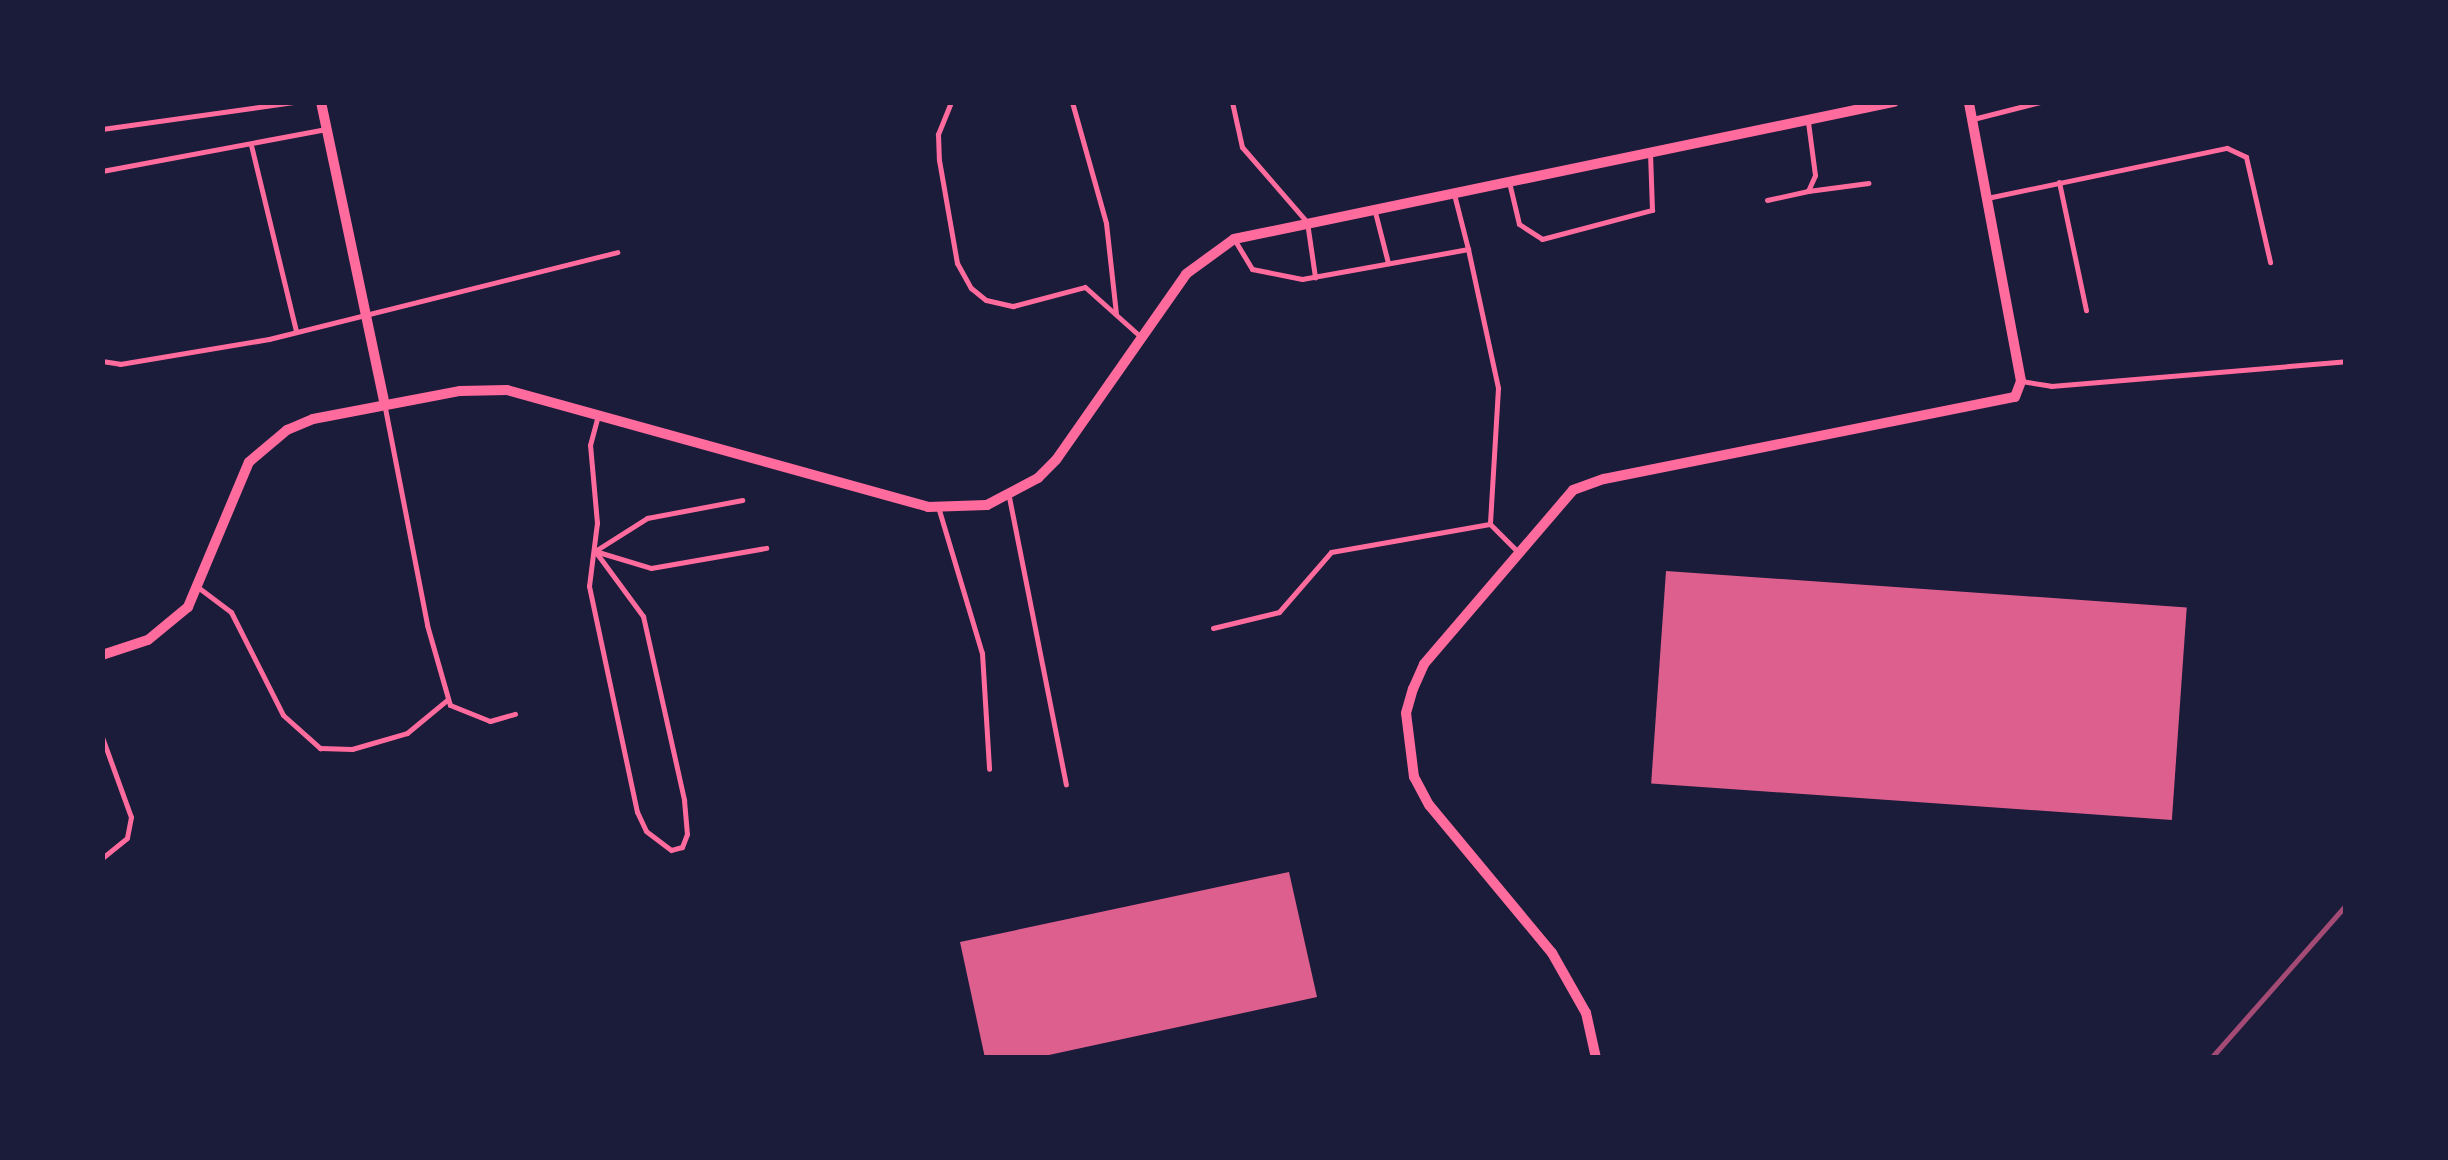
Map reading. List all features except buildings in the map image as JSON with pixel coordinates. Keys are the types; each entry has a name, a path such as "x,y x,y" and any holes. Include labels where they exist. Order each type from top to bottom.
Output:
{"street":[{"path":"102,655 167,627 200,588 228,500 249,462 287,430 385,405 489,389 939,510 1008,497 1056,460 1186,274 1234,240 1894,102"},
{"path":"1596,1058 1586,1013 1568,978 1428,804 1407,753 1406,713 1424,664 1573,490 1604,478 2015,397 2022,380 1970,102"},
{"path":"325,104 326,130 385,405"}],"lane":[{"path":"102,129 245,105 294,102"},
{"path":"951,102 938,134 939,160 953,246 971,288 986,300 1013,306 1085,286 1141,338"},
{"path":"1072,102 1106,224 1116,313"},
{"path":"1232,102 1242,147 1308,222 1315,277"},
{"path":"1973,119 2040,102"},
{"path":"1808,122 1816,175 1808,191"},
{"path":"102,172 326,130"},
{"path":"251,145 296,331"},
{"path":"1987,198 2226,148 2246,157 2270,262"},
{"path":"1508,180 1520,224 1542,240 1652,210 1650,152"},
{"path":"2059,182 2086,310"},
{"path":"1767,200 1868,184"},
{"path":"1454,191 1498,388 1490,524 1517,551"},
{"path":"1374,208 1388,264"},
{"path":"1234,240 1252,269 1275,277 1315,277 1468,249"},
{"path":"102,361 182,356 617,252"},
{"path":"2022,380 2051,386 2346,361"},
{"path":"385,405 427,625 448,699 490,721 516,714"},
{"path":"596,551 643,616 684,800 687,834 682,847 671,850 646,831 636,812 589,586 596,551 590,445 598,416"},
{"path":"1008,497 1066,784"},
{"path":"596,551 647,518 742,500"},
{"path":"939,510 982,653 989,770"},
{"path":"1213,628 1279,612 1331,552 1490,524"},
{"path":"596,551 651,568 766,548"},
{"path":"200,588 231,612 283,716 320,748 352,749 407,733 448,699"},
{"path":"102,737 131,818 127,838 102,858"}],"railway":[{"path":"2211,1058 2346,905"}]}
